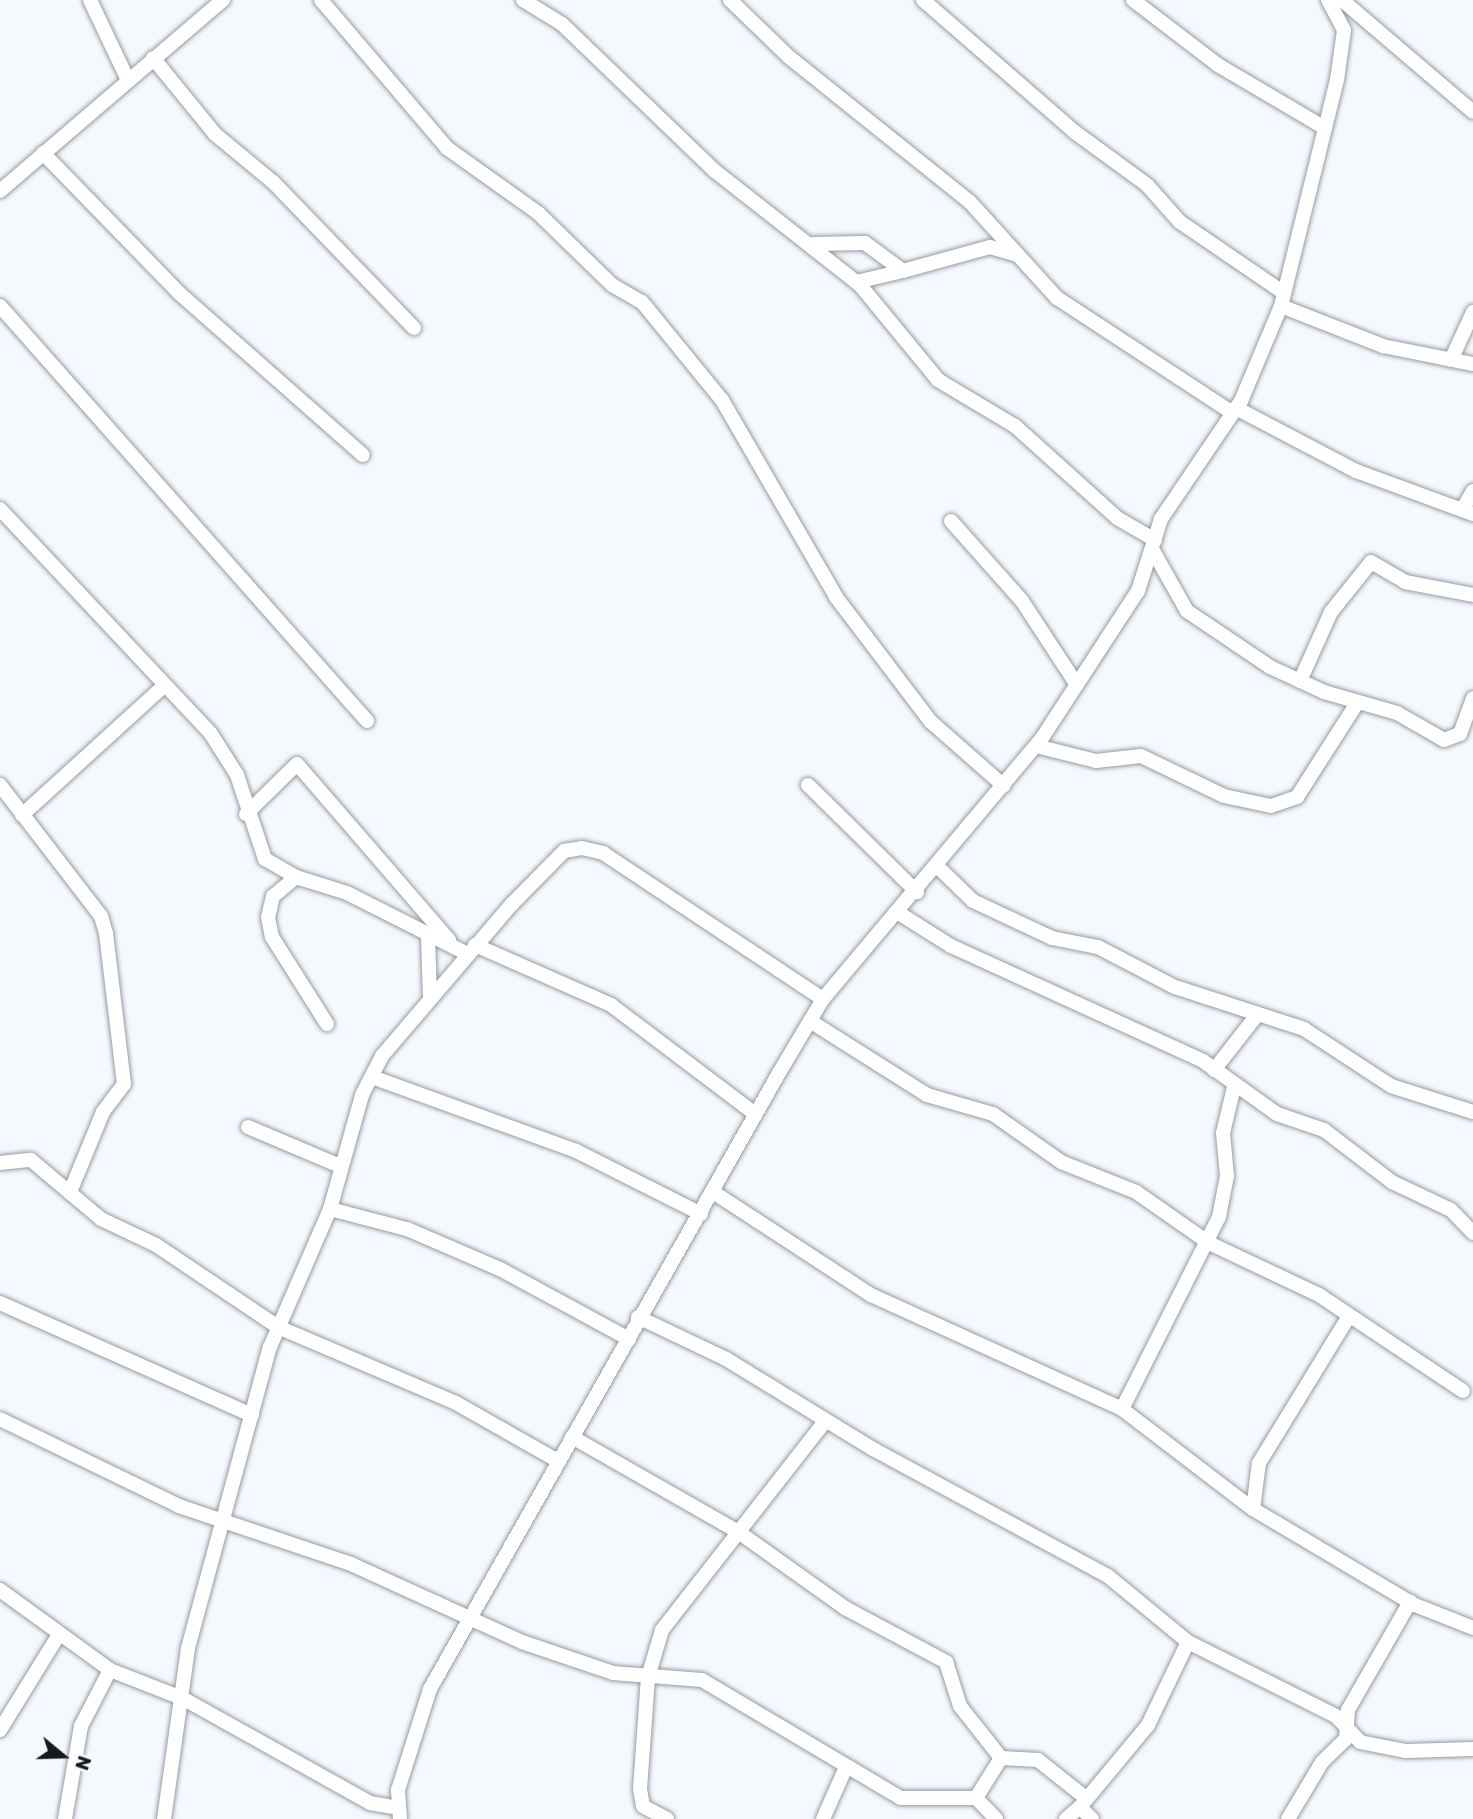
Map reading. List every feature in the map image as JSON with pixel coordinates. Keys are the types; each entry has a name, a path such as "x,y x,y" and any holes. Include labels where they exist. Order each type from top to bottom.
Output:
{"street":[{"path":"90,0 127,78"},
{"path":"0,191 127,78 223,0"},
{"path":"321,0 447,148 538,213 612,285 642,302 722,401 836,597 930,721 1004,786"},
{"path":"523,0 562,24 758,208 813,243 856,282 938,380 1015,426 1118,518 1153,544 1187,611 1300,681 1357,704 1397,713 1444,740 1460,734 1473,698"},
{"path":"730,0 789,57 969,201 1057,298 1234,410 1356,471 1468,512 1473,491"},
{"path":"923,0 1076,133 1147,185 1180,222 1282,299 1383,346 1473,364"},
{"path":"1133,0 1218,65 1325,128"},
{"path":"1328,0 1344,30"},
{"path":"1342,0 1473,113"},
{"path":"0,1590 58,1636 110,1670 184,1699 370,1803 399,1813 422,1707 467,1617 823,999 897,912 939,868 1036,746 1138,591 1161,519 1234,410 1282,299 1325,128 1344,30 1358,15"},
{"path":"153,58 215,134 273,182 414,328"},
{"path":"43,153 179,293 363,455"},
{"path":"813,243 865,243 903,271"},
{"path":"856,282 990,247 1016,255"},
{"path":"0,306 368,721"},
{"path":"1451,360 1473,312"},
{"path":"0,509 211,734 237,775 246,814 265,859 296,877 347,893 428,937 449,940 611,1004 755,1114"},
{"path":"951,521 1022,601 1077,685"},
{"path":"1300,681 1331,612 1371,562 1405,582 1473,595"},
{"path":"22,815 165,685"},
{"path":"1036,746 1096,761 1141,756 1224,796 1271,806 1297,797 1357,704"},
{"path":"246,814 297,764 449,940"},
{"path":"0,785 101,916 124,1066 124,1084 103,1112 70,1192"},
{"path":"808,785 917,892"},
{"path":"164,1819 184,1699 188,1648 278,1327 330,1209 340,1166 372,1077 430,997 470,949 564,851 582,848 603,853 823,999"},
{"path":"939,868 973,901 1052,938 1098,947 1175,987 1304,1029 1391,1086 1473,1112"},
{"path":"296,877 273,896 272,937 327,1024"},
{"path":"897,912 951,946 1158,1037 1214,1070 1234,1087 1278,1114 1324,1130 1392,1182 1451,1210 1473,1233"},
{"path":"428,937 430,997"},
{"path":"1214,1070 1257,1015"},
{"path":"810,1021 927,1095 993,1114 1061,1161 1136,1192 1209,1242 1349,1316 1463,1391"},
{"path":"372,1077 553,1142 701,1214"},
{"path":"1122,1409 1209,1242 1227,1176 1223,1133 1234,1087"},
{"path":"248,1127 340,1166"},
{"path":"0,1163 31,1160 101,1219 156,1245 278,1327 456,1403 558,1461"},
{"path":"713,1192 871,1294 1122,1409 1253,1509 1410,1602 1473,1628"},
{"path":"330,1209 407,1229 500,1269 629,1339"},
{"path":"0,1303 252,1415"},
{"path":"1253,1509 1259,1463 1349,1316"},
{"path":"638,1317 726,1359 825,1421 1108,1576 1188,1642 1274,1681 1347,1726 1360,1742 1406,1751 1473,1749"},
{"path":"0,1419 179,1506 225,1517 565,1658 648,1676 702,1680 846,1768 909,1801 976,1798 996,1819"},
{"path":"667,1819 643,1806 640,1789 648,1676 662,1630 825,1421"},
{"path":"572,1437 740,1533 845,1608 946,1662 960,1706 1001,1758 1038,1760 1083,1802 1092,1819"},
{"path":"1289,1819 1322,1762 1346,1739 1348,1710 1410,1602"},
{"path":"0,1730 58,1636"},
{"path":"1066,1819 1148,1725 1188,1642"},
{"path":"65,1819 81,1726 110,1670"},
{"path":"976,1798 1001,1758"},
{"path":"823,1819 846,1768"}]}
